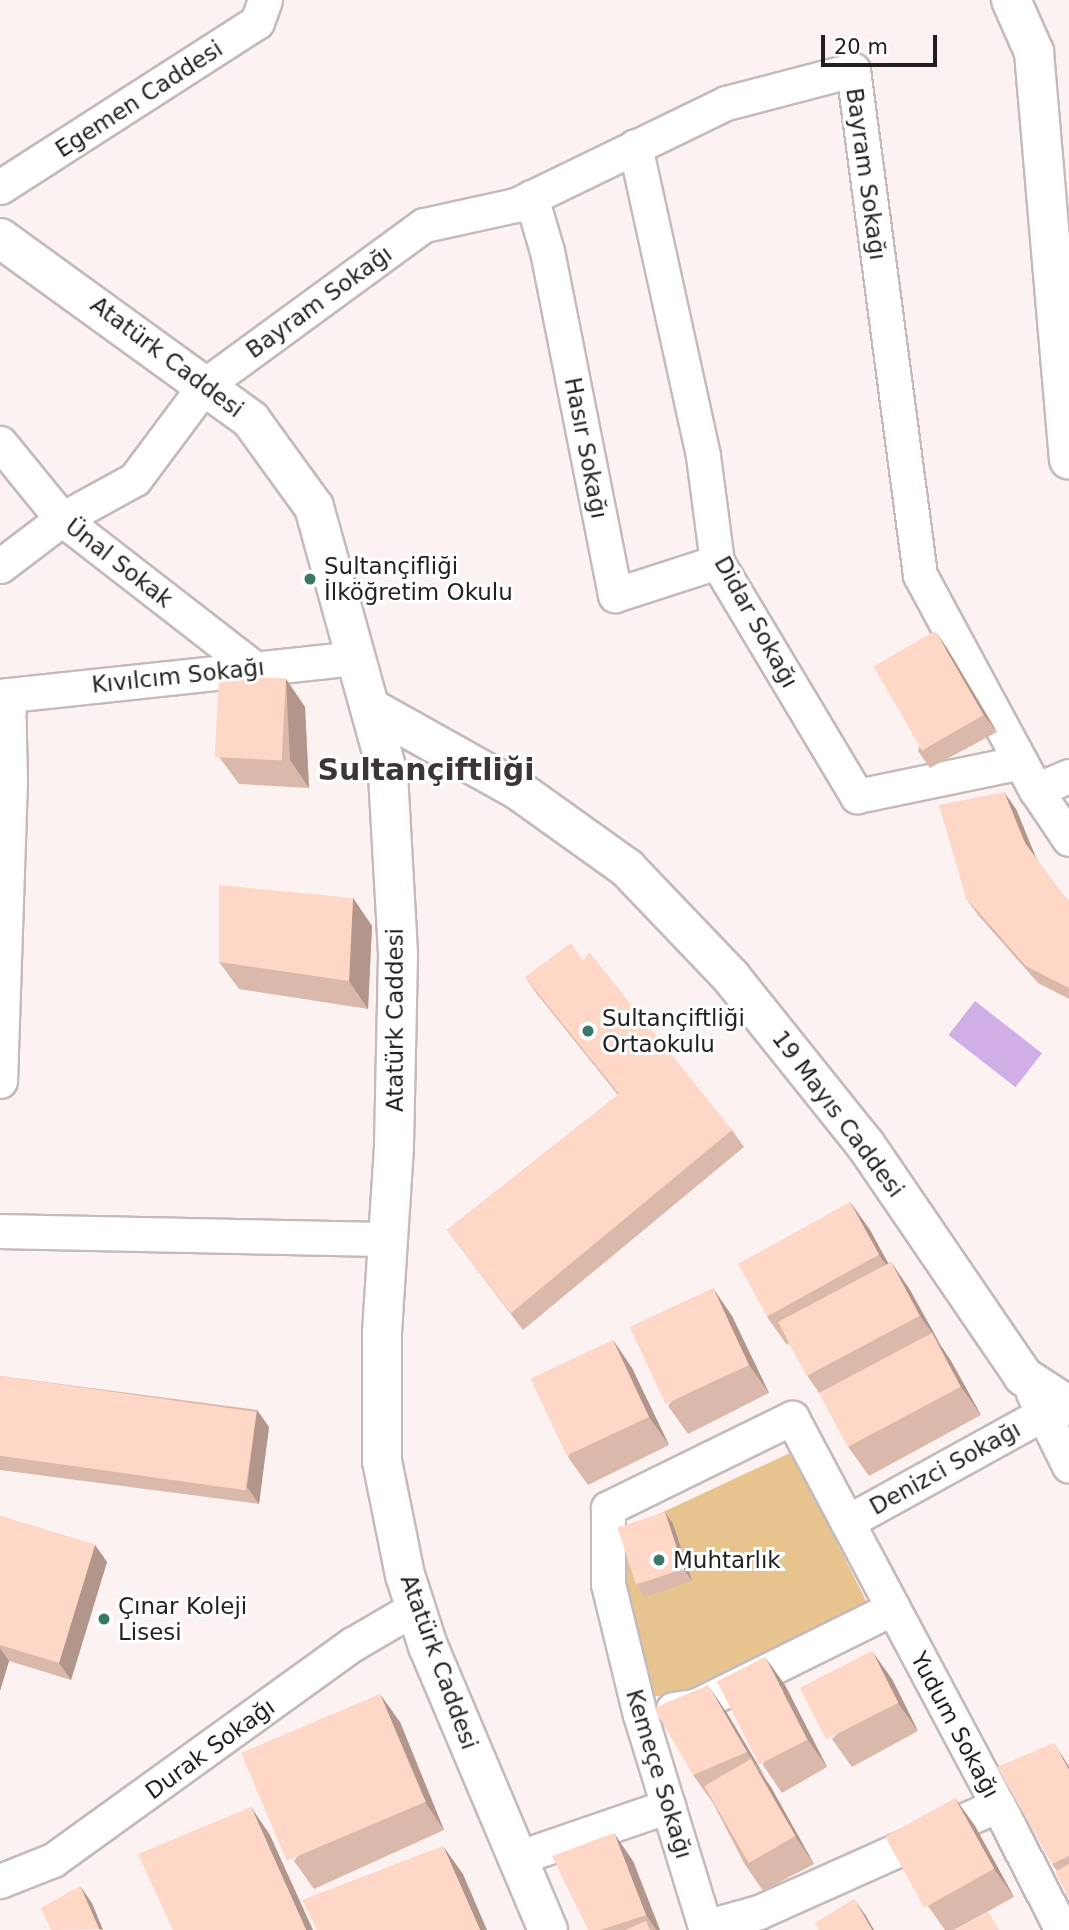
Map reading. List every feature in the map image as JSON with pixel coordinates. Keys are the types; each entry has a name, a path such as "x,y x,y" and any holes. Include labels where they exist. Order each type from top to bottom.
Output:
{"street":[{"name":"Egemen Caddesi","path":"0,187 257,22 265,0"},
{"path":"1011,0 1034,52 1069,460"},
{"name":"Bayram Sokağı","path":"0,566 62,519 135,479 205,385 425,225 516,205 726,103 853,70 920,575 1028,776 1069,839"},
{"name":"Didar Sokağı","path":"635,146 703,456 717,562 857,796 1028,776"},
{"name":"Hasır Sokağı","path":"531,197 547,251 615,595 717,562"},
{"name":"Atatürk Caddesi","path":"0,238 251,420 314,507 388,774 398,955 382,1461 416,1607 548,1930"},
{"name":"Ünal Sokak","path":"0,443 62,519 253,667"},
{"name":"Kıvılcım Sokağı","path":"4,695 357,658"},
{"path":"0,1081 10,781 4,695"},
{"name":"19 Mayıs Caddesi","path":"371,708 518,790 627,868 732,976 865,1143 1023,1376 1056,1410"},
{"path":"1028,776 1069,776"},
{"path":"0,1231 388,1239"},
{"path":"1056,1410 1069,1466"},
{"name":"Denizci Sokağı","path":"847,1522 1056,1410"},
{"name":"Yudum Sokağı","path":"792,1418 1062,1930"},
{"name":"Kemeçe Sokağı","path":"792,1418 608,1508 608,1584 640,1715 705,1927 759,1912 998,1805"},
{"name":"Durak Sokağı","path":"0,1881 53,1860 353,1644 416,1607"},
{"path":"640,1715 695,1706 892,1608"},
{"path":"517,1858 668,1806"}],"shaded area":[{"path":"975,1001 1042,1053 1016,1087 949,1035"},
{"path":"792,1452 868,1605 705,1691 648,1697 627,1602 620,1532"}],"building":[{"path":"935,631 984,715 922,751 874,666"},
{"path":"219,675 286,679 282,760 215,757"},
{"path":"1004,792 1025,843 1069,901 1069,988 1026,966 966,898 939,805"},
{"path":"219,885 353,898 349,981 219,962"},
{"path":"571,943 583,961 589,952 732,1130 511,1313 447,1230 619,1094 525,977"},
{"path":"850,1202 879,1254 767,1317 738,1264"},
{"path":"891,1262 920,1316 807,1376 778,1322"},
{"path":"713,1288 749,1365 666,1404 630,1327"},
{"path":"932,1333 961,1387 848,1447 819,1393"},
{"path":"613,1340 649,1417 566,1455 531,1378"},
{"path":"0,1376 256,1412 245,1490 0,1456"},
{"name":"Muhtarlık","path":"665,1512 684,1569 636,1585 617,1527"},
{"path":"0,1516 95,1545 59,1663 0,1645"},
{"path":"872,1651 898,1703 826,1739 800,1688"},
{"path":"765,1657 807,1740 759,1764 717,1682"},
{"path":"708,1685 747,1752 693,1775 654,1708"},
{"path":"380,1694 426,1802 287,1861 241,1753"},
{"path":"1054,1743 1069,1770 1069,1856 1052,1864 997,1767"},
{"path":"751,1759 796,1836 749,1863 704,1786"},
{"path":"955,1798 994,1869 924,1908 885,1837"},
{"path":"251,1807 306,1930 173,1930 138,1854"},
{"path":"614,1833 646,1915 600,1930 588,1930 552,1856"},
{"path":"443,1846 480,1930 317,1930 302,1900"},
{"path":"1069,1864 1069,1899 1055,1872"},
{"path":"80,1886 99,1929 51,1930 41,1908"},
{"path":"854,1899 872,1930 819,1930 815,1923"},
{"path":"988,1912 999,1930 955,1930"},
{"path":"646,1921 650,1930 625,1930"}],"place":[{"name":"Sultançifliği İlköğretim Okulu","path":"310,579"},
{"name":"Sultançiftliği Ortaokulu","path":"588,1031"},
{"name":"Muhtarlık","path":"659,1560"},
{"name":"Çınar Koleji Lisesi","path":"104,1619"}],"district":[{"name":"Sultançiftliği","path":"426,770"}]}
